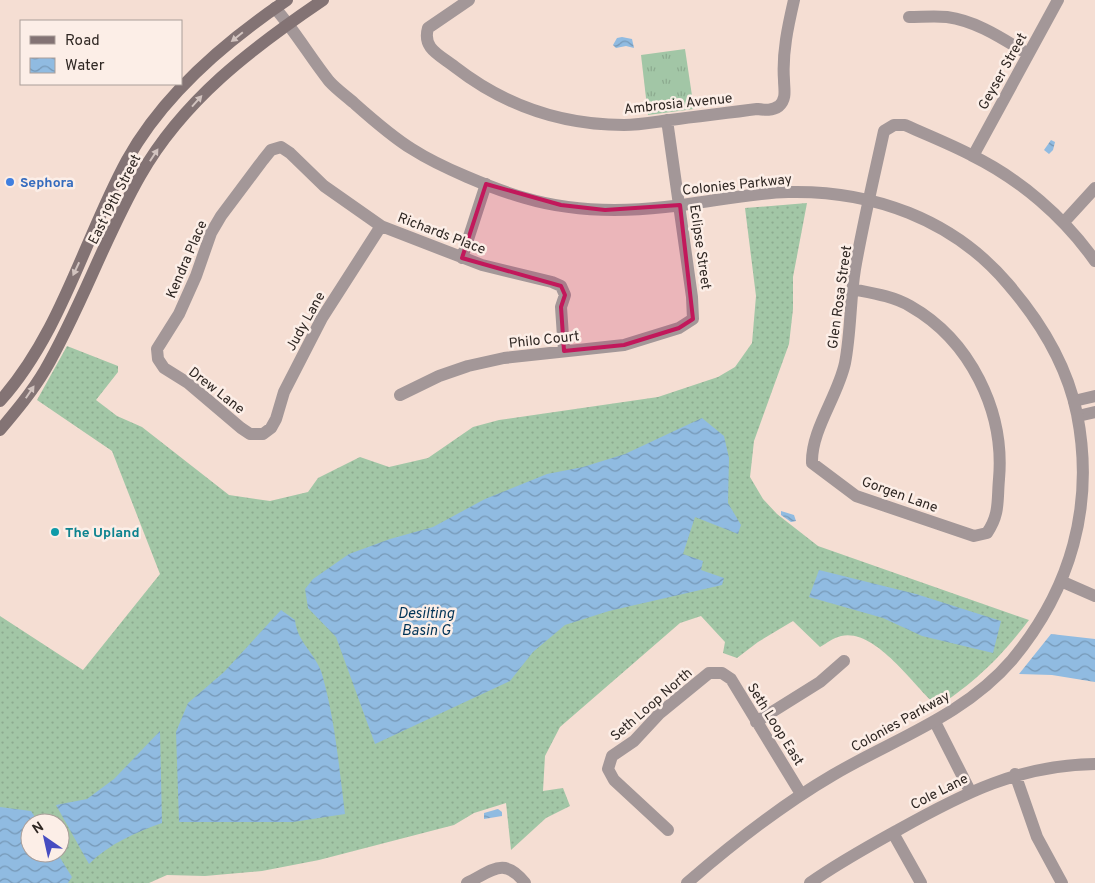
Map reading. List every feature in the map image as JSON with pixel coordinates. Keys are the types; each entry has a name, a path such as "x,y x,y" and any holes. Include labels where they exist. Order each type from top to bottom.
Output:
{"main road":[{"name":"East 19th Street","path":"0,401 29,362 52,322 128,159 154,122 186,84 221,50 287,0"},
{"name":"East 19th Street","path":"0,430 21,406 45,370 140,176 165,138 229,69 289,23 323,0"}],"street":[{"name":"Ambrosia Avenue","path":"470,0 428,28 425,36 428,47 474,82 501,98 531,110 562,119 594,124 626,125 757,109 771,110 780,105 785,94 784,58 794,0"},
{"name":"Geyser Street","path":"973,156 1058,0"},
{"name":"Colonies Parkway","path":"275,8 289,23 331,83 376,122 414,150 486,184 527,199 605,210 680,205 787,192 836,194 871,199 907,211 940,227 971,247 995,268 1042,328 1056,354 1074,401 1084,447 1083,496 1077,533 1063,582 1034,630 1011,661 990,682 935,722 801,794 750,830 687,883"},
{"path":"908,17 946,17 959,20 995,34 1028,54"},
{"name":"Eclipse Street","path":"667,120 693,304 693,319"},
{"name":"Glen Rosa Street","path":"812,463 811,450 839,383 845,363 850,333 852,289 884,131 894,125 905,125 973,156"},
{"name":"Richards Place","path":"271,150 281,147 290,153 324,186 381,226 462,258 561,286 565,295 561,307 564,351"},
{"name":"Kendra Place","path":"158,359 157,349 179,314 196,276 211,233 235,196 271,150"},
{"path":"973,156 1024,188 1064,222 1095,261"},
{"path":"462,258 486,184"},
{"path":"1064,222 1095,188"},
{"name":"Judy Lane","path":"263,434 271,428 276,419 284,392 322,318 381,226"},
{"name":"Gorgen Lane","path":"812,463 856,496 974,536 987,533 996,520 1000,446 992,409 978,376 958,346 936,323 910,306 886,296 852,289"},
{"name":"Philo Court","path":"400,394 439,376 468,366 504,358 624,345 679,328 693,319"},
{"name":"Drew Lane","path":"158,359 164,368 188,383 250,434 263,434"},
{"path":"1074,401 1095,396"},
{"path":"1078,416 1095,412"},
{"path":"1063,582 1095,596"},
{"path":"756,722 820,682 844,660"},
{"name":"Seth Loop North","path":"668,830 614,780 608,769 612,756 634,741 677,698 709,673 722,673"},
{"name":"Seth Loop East","path":"722,673 732,679 756,722 801,794"},
{"path":"935,722 970,791"},
{"name":"Cole Lane","path":"810,883 893,833 970,791 1014,774 1056,766 1095,764"},
{"path":"1014,774 1037,837 1062,883"},
{"path":"893,833 921,883"},
{"path":"467,883 502,866 511,868 525,883"}],"highlighted area":[{"path":"486,184 561,205 605,210 680,205 693,319 679,328 624,345 564,351 561,307 565,295 561,286 462,258"}],"green space":[{"path":"685,49 694,109 648,115 641,55"},
{"path":"807,203 793,277 793,309 789,344 754,441 750,477 763,499 777,514 818,546 1029,620 998,657 965,687 938,707 894,661 868,641 854,636 841,636 820,647 793,621 758,642 737,658 723,653 725,642 701,616 680,623 560,727 545,756 543,791 563,788 570,806 546,818 511,850 506,803 474,813 454,825 319,860 262,871 205,876 167,875 149,883 0,883 0,616 83,670 160,574 112,451 37,400 67,346 118,366 118,372 96,400 117,416 142,427 229,495 270,501 308,492 318,478 360,457 389,467 428,458 473,427 499,420 658,397 718,377 735,367 752,343 756,296 745,208"}],"water":[{"path":"617,38 632,39 634,48 626,46 616,48 613,45"},
{"path":"1051,140 1055,142 1053,150 1049,154 1044,150"},
{"name":"Desilting Basin G","path":"702,418 724,436 729,458 728,503 741,525 738,534 695,517 683,554 703,561 701,570 724,578 722,585 609,611 565,625 533,652 510,681 375,744 336,637 308,608 305,589 313,579 349,554 390,539 433,527 485,499 547,474 583,467 625,454"},
{"path":"781,511 794,515 796,521 791,522 781,515"},
{"path":"819,570 916,594 1001,621 993,653 922,636 883,618 809,597"},
{"path":"281,610 295,620 299,635 316,660 322,674 339,761 345,814 293,822 179,822 176,732 188,703 224,672"},
{"path":"1051,634 1095,639 1095,682 1052,675 1019,674"},
{"path":"160,731 162,823 123,839 105,850 89,864 70,830 70,813 60,813 56,805 87,799 114,779"},
{"path":"0,807 31,811 32,813 20,813 20,863 63,863 72,877 68,883 0,883"},
{"path":"498,809 502,812 502,816 484,819 484,813"}],"place":[{"name":"Sephora","path":"10,182"},
{"name":"The Upland","path":"55,532"}]}
